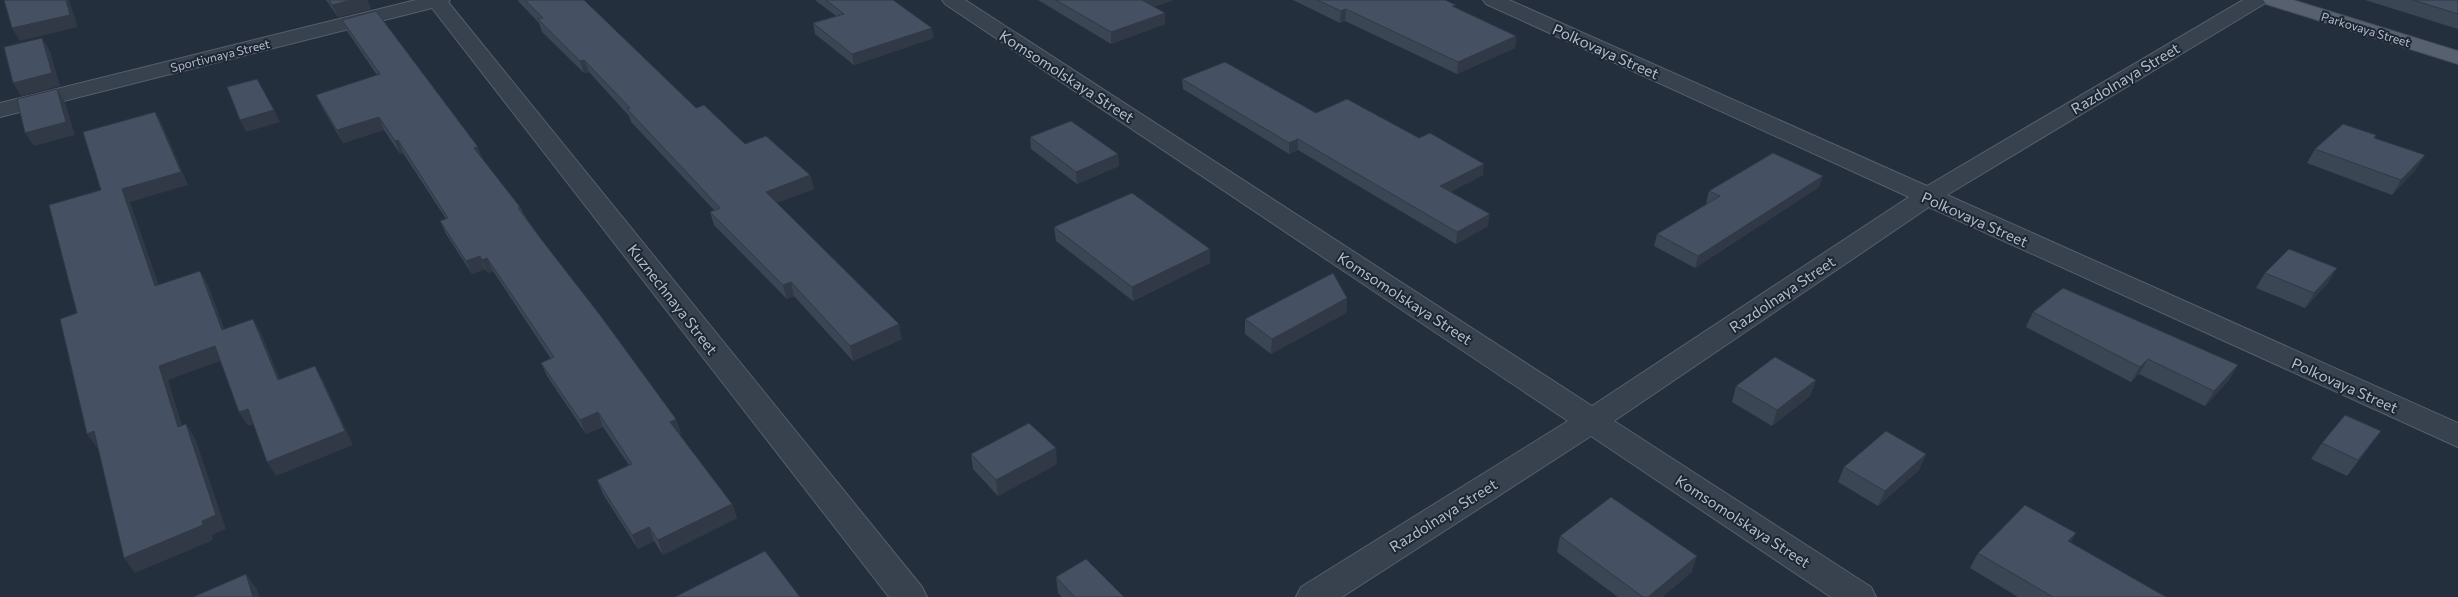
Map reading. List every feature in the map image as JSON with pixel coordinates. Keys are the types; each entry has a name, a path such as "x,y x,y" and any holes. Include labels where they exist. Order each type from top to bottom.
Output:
{"main road":[{"name":"Parkovaya Street","path":"2273,0 2458,58"}],"street":[{"name":"Sportivnaya Street","path":"0,110 438,0"},
{"name":"Kuznechnaya Street","path":"438,0 909,597"},
{"name":"Komsomolskaya Street","path":"952,0 1858,597"},
{"name":"Polkovaya Street","path":"1493,0 2458,436"},
{"name":"Razdolnaya Street","path":"1314,597 1592,421 1926,197 2257,0"}],"building":[{"path":"4,0 66,0 70,15 12,28"},
{"path":"329,0 352,0 332,5"},
{"path":"525,0 584,0 696,108 704,105 745,144 766,136 810,175 766,192 899,324 850,346 791,282 783,285 710,212 720,208 584,60 580,61 538,19 543,18"},
{"path":"826,0 893,0 932,28 852,54 813,23 844,14"},
{"path":"1056,0 1142,0 1165,13 1111,32"},
{"path":"1317,0 1445,0 1456,5 1452,6 1516,36 1458,62 1346,9 1341,11"},
{"path":"2413,0 2458,0 2458,14"},
{"path":"376,11 478,147 474,148 520,207 518,208 600,315 676,419 670,422 732,504 658,540 649,527 632,535 597,480 632,464 598,412 580,420 541,363 554,357 487,258 482,260 480,256 466,261 440,221 448,218 398,140 395,141 379,117 337,130 316,95 380,74 342,20"},
{"path":"42,38 52,73 13,83 4,47"},
{"path":"1225,62 1316,113 1347,99 1419,138 1430,133 1484,164 1440,186 1490,214 1457,232 1298,139 1289,143 1182,79"},
{"path":"257,79 274,110 240,120 227,87"},
{"path":"57,89 66,122 25,133 17,99"},
{"path":"155,112 181,172 122,189 155,286 200,271 222,330 253,319 278,380 315,366 345,431 267,462 248,409 239,412 215,346 159,366 178,427 186,424 216,515 202,521 203,525 124,558 94,431 87,434 60,319 77,313 49,205 101,190 83,132"},
{"path":"1071,121 1118,154 1076,172 1030,137"},
{"path":"2343,124 2376,135 2374,138 2425,155 2401,180 2315,149"},
{"path":"1773,153 1823,176 1698,256 1657,234 1720,196 1709,191"},
{"path":"1132,193 1210,249 1132,287 1054,227"},
{"path":"2289,249 2337,268 2314,293 2265,273"},
{"path":"1333,273 1347,298 1272,339 1245,319"},
{"path":"2063,288 2238,365 2214,391 2148,359 2140,367 2033,312"},
{"path":"1775,357 1816,380 1777,410 1736,386"},
{"path":"2345,415 2381,431 2358,460 2322,443"},
{"path":"1029,423 1056,448 996,480 971,454"},
{"path":"1886,431 1926,454 1885,491 1844,467"},
{"path":"1611,497 1697,556 1648,597 1643,597 1560,536"},
{"path":"2025,505 2076,533 2068,541 2166,597 2053,597 1978,553"},
{"path":"765,551 800,597 675,597"},
{"path":"1086,559 1124,597 1075,597 1056,577"},
{"path":"246,574 253,597 193,597"}]}
